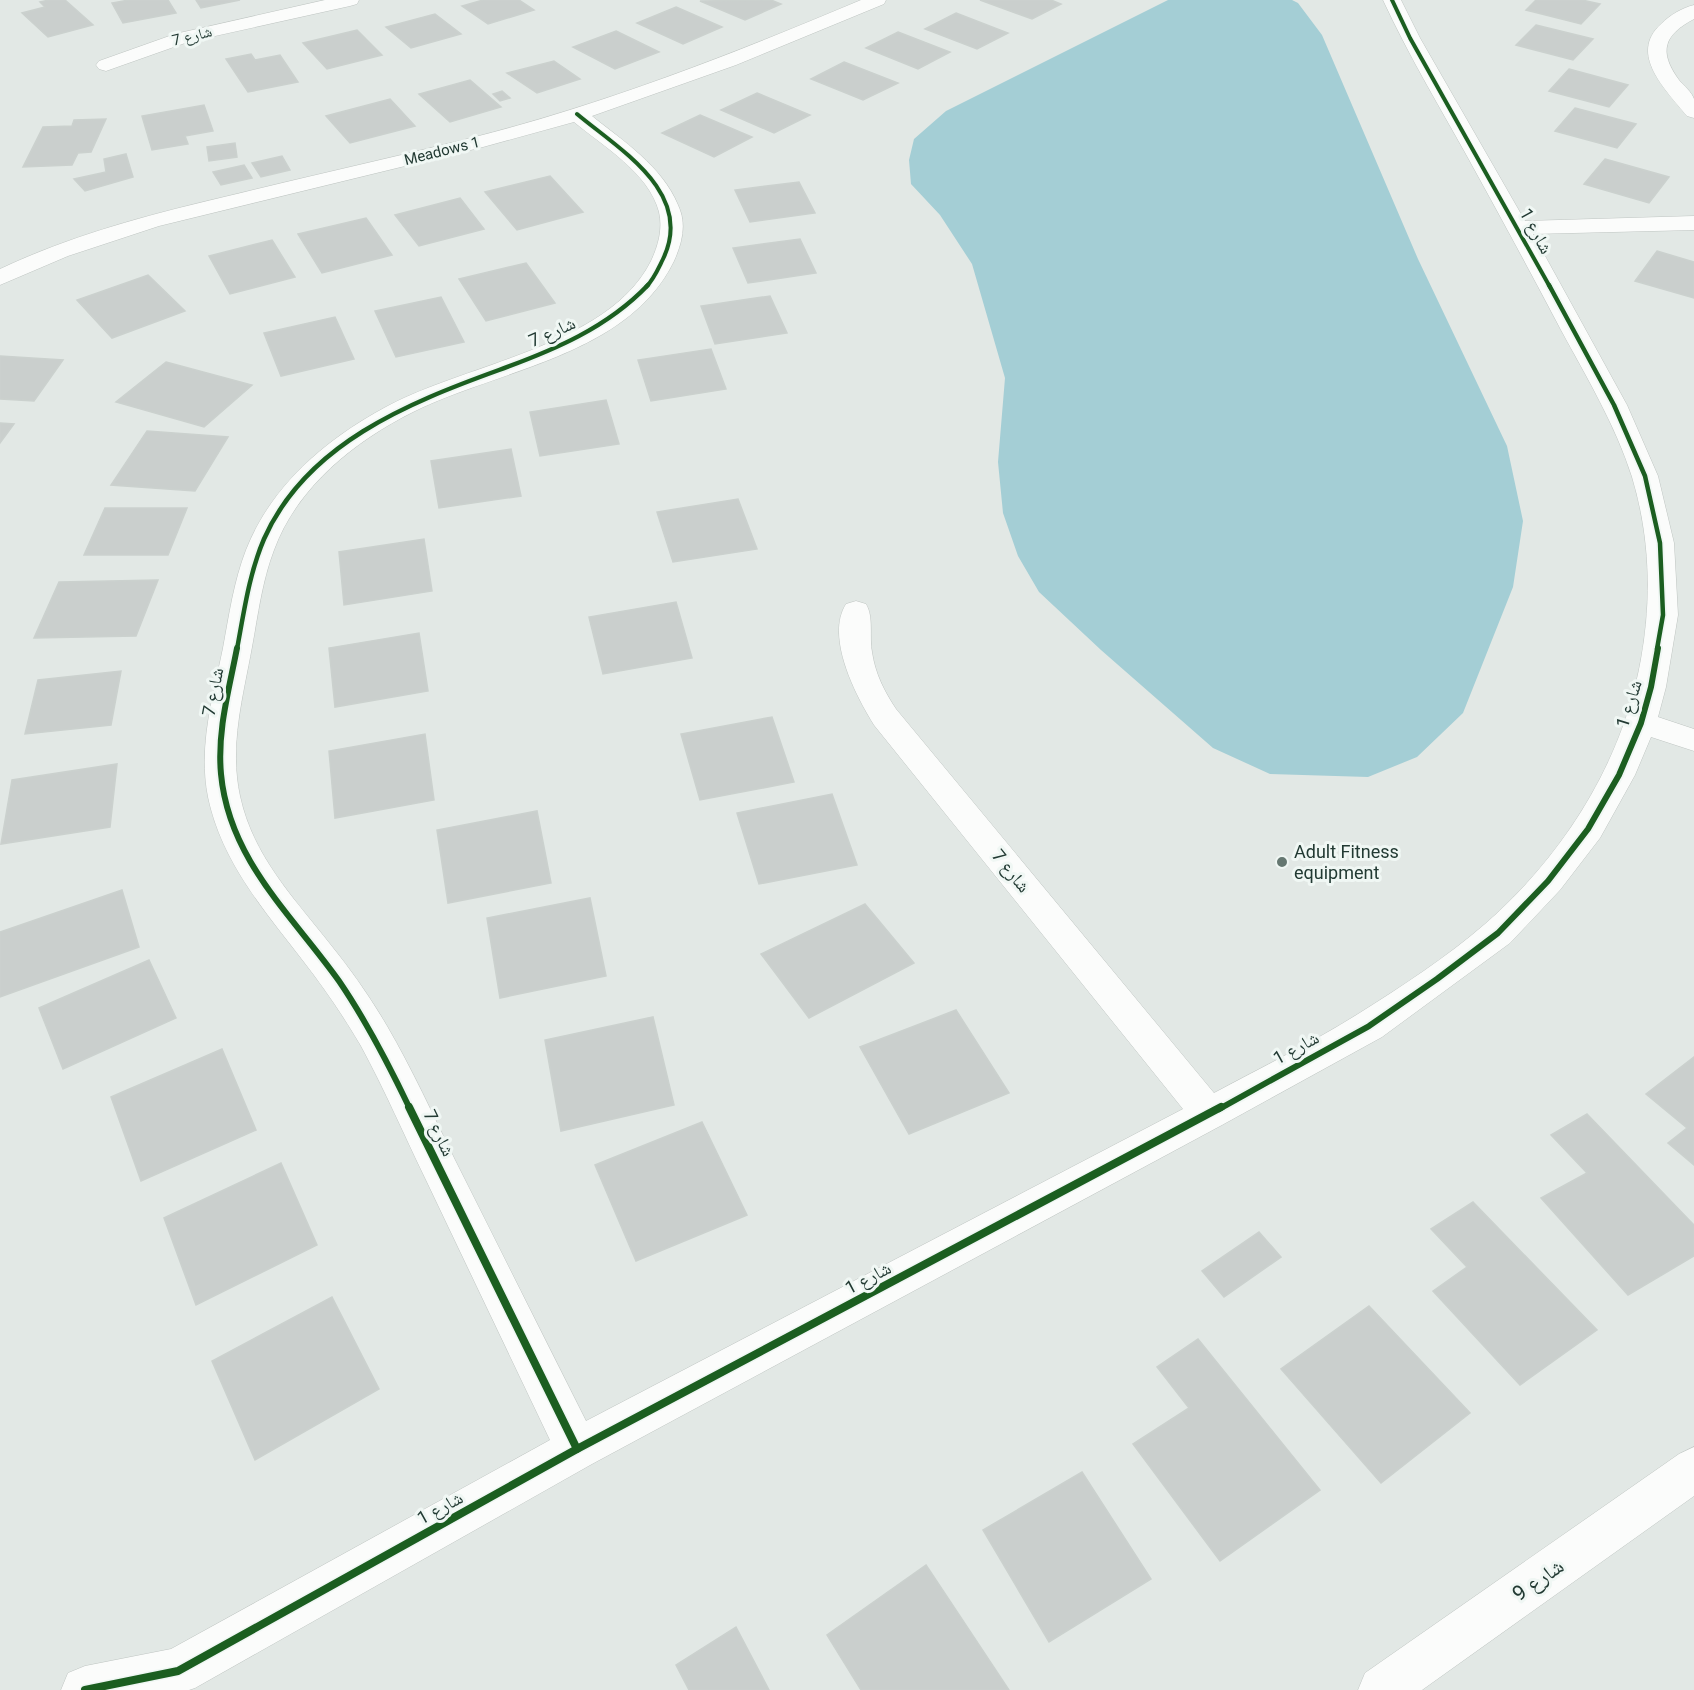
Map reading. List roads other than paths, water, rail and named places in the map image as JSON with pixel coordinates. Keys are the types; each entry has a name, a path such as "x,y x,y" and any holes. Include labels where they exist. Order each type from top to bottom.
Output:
{"street":[{"name":"شارع 7","path":"106,65 182,38 350,0"},
{"name":"Meadows 1","path":"0,278 42,257 104,234 479,142 577,114 680,78 877,0"},
{"name":"شارع 1","path":"170,1680 577,1449 1209,1114 1369,1026 1437,980 1498,933 1548,881 1588,829 1620,775 1641,723 1654,675 1663,615 1662,567 1653,509 1645,477 1614,405 1518,228 1410,38 1392,0"},
{"path":"1694,11 1667,27 1659,37 1655,48 1656,60 1663,73 1694,112"},
{"name":"شارع 7","path":"577,114 657,185 669,209 672,234 665,260 647,287 620,312 582,336 537,356 409,404 375,423 342,446 306,479 272,525 253,576 221,732 220,764 229,818 246,861 267,892 313,947 363,1017 396,1079 577,1449"},
{"path":"1518,228 1694,223"},
{"name":"شارع 7","path":"856,610 854,631 856,653 871,696 885,717 1209,1114"},
{"path":"1641,723 1694,740"},
{"name":"شارع 9","path":"1382,1690 1694,1469"},
{"path":"85,1690 170,1680"}],"water":[{"path":"1168,0 1292,0 1298,3 1322,35 1418,259 1507,446 1523,521 1513,587 1463,713 1417,757 1368,777 1270,774 1213,748 1039,592 1018,556 1003,513 998,462 1005,378 972,264 940,215 911,184 909,160 914,139 946,111"}],"place":[{"name":"Adult Fitness equipment","path":"1282,862"}]}
